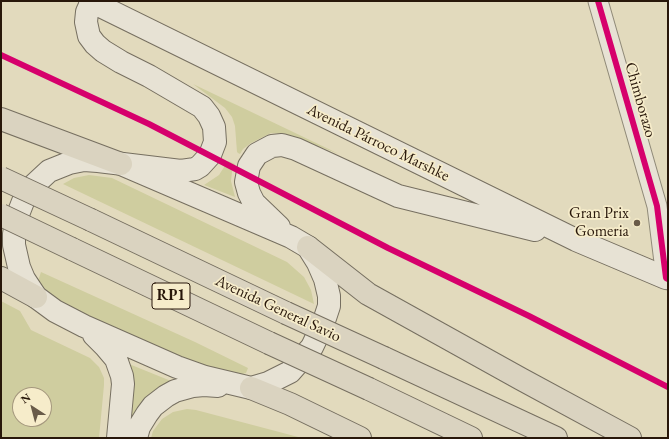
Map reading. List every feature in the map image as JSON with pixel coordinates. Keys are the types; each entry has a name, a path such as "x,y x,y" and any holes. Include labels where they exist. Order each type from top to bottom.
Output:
{"highway":[{"path":"1,119 121,164"},
{"name":"Avenida General Savio","path":"1,178 286,313 556,438"},
{"name":"RP1","path":"1,215 471,438"},
{"path":"299,242 368,294 630,438"},
{"path":"1,278 36,297"},
{"path":"247,387 290,404 360,438"}],"main road":[{"name":"Avenida Párroco Marshke","path":"91,1 576,240 668,278"},
{"path":"91,1 87,12 86,22 89,36 95,44 103,51 121,62 149,76 202,107 209,116 215,132 215,142 208,159 195,169 181,171 84,160 60,166 46,174 28,191 17,217 14,245 19,267 24,279 36,297 54,311 84,326 184,369 205,377 247,387"},
{"path":"136,438 140,425 150,410 160,400 175,391 198,385 247,387 268,383 290,372 312,347 325,320 329,303 326,282 318,263 299,242 254,203 249,193 246,182 249,166 252,160 261,151 272,146 282,145 296,149 377,187 413,201 576,240"},
{"path":"121,164 299,242"},
{"path":"84,326 106,346 120,367 123,384 118,438"}],"street":[{"name":"Chimborazo","path":"598,1 657,206 668,278"}],"shaded area":[{"path":"193,84 339,154 286,134 271,133 251,143 243,149 240,154 237,152 235,126 232,117 225,108"},
{"path":"228,161 235,164 231,181 235,197 204,185 219,175"},
{"path":"89,175 112,178 287,262 304,277 311,290 314,304 63,184 74,178"},
{"path":"41,272 195,342 248,368 246,373 239,375 206,368 54,299 50,297 38,281"},
{"path":"1,301 20,311 31,330 90,358 99,367 104,378 104,385 99,438 1,438"},
{"path":"129,364 171,381 156,391 129,427"},
{"path":"187,409 196,410 302,438 151,438 153,431 162,419 173,412"}],"cycle path":[{"path":"598,1 657,206 666,278 668,279"},
{"path":"1,55 149,124 388,248 529,316 668,387"}],"place":[{"name":"Gran Prix Gomeria","path":"637,223"}]}
